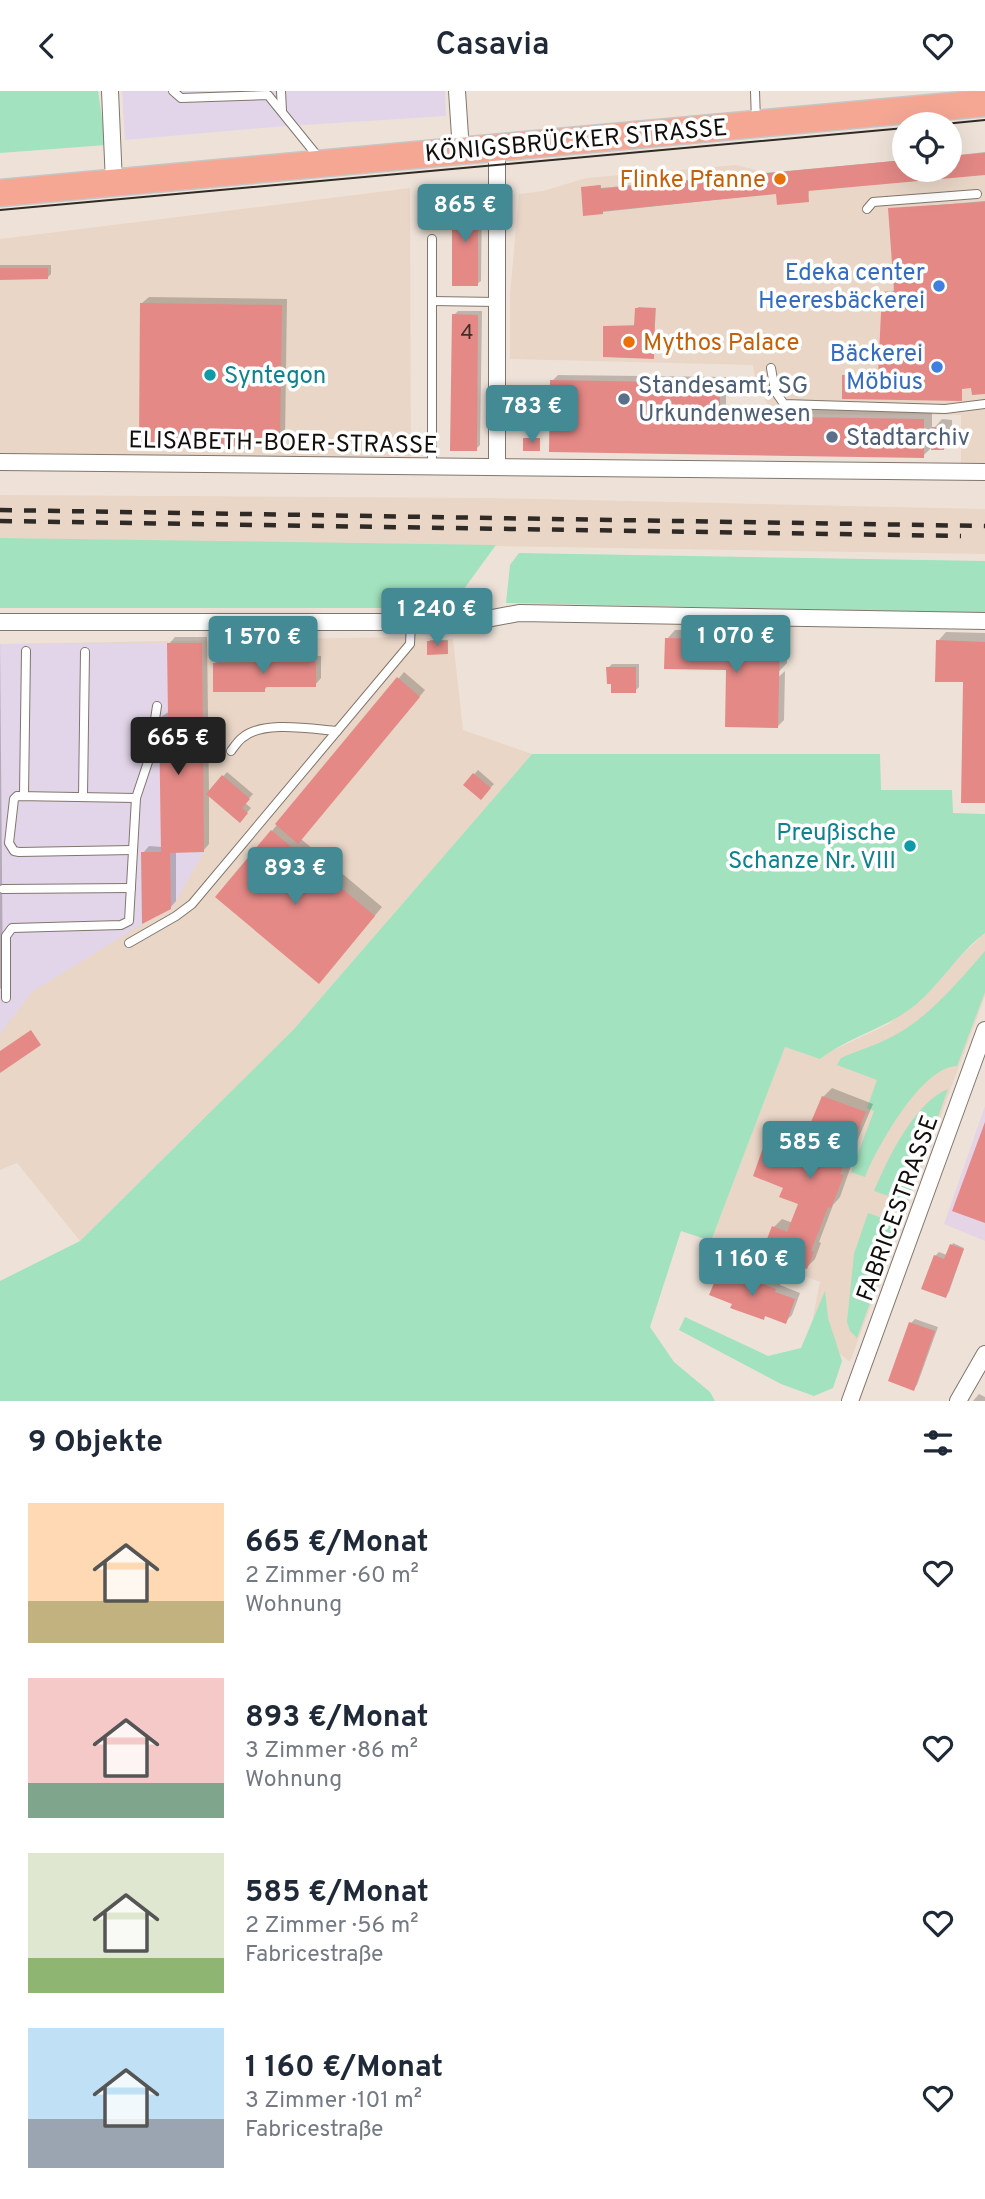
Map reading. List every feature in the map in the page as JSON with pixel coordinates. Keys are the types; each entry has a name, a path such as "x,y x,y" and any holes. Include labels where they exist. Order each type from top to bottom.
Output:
{"main road":[{"name":"KÖNIGSBRÜCKER STRASSE","path":"0,193 985,103"}],"street":[{"path":"110,91 114,183"},
{"path":"457,91 461,151"},
{"path":"497,148 497,467"},
{"name":"ELISABETH-BOER-STRASSE","path":"0,462 985,472"},
{"path":"0,622 471,622 519,613 985,621"},
{"name":"FABRICESTRASSE","path":"851,1398 980,1057 985,1030"},
{"path":"958,1401 985,1354"},
{"path":"851,1398 869,1401"}],"lane":[{"path":"173,91 181,98 266,93 323,164"},
{"path":"281,91 282,111"},
{"path":"755,91 755,124"},
{"path":"867,209 873,202 976,194"},
{"path":"432,239 432,466"},
{"path":"432,301 497,302"},
{"path":"771,368 775,391 785,404 945,409 985,404"},
{"path":"129,943 192,904 410,644 411,622"},
{"path":"24,795 26,651"},
{"path":"83,796 85,652"},
{"path":"6,998 8,931 18,927 126,923 131,917 136,798 149,759 157,706"},
{"path":"231,751 243,737 256,731 282,727 337,731"},
{"path":"133,850 13,851 9,843 13,799 24,795 136,798"},
{"path":"3,889 131,888"}],"shaded area":[{"path":"122,91 445,91 446,116 125,140"},
{"path":"985,153 985,466 961,467 961,415 772,414 755,379 753,365 510,359 510,294 519,194 543,191 586,178 736,165 768,173 892,161 892,182 962,182 962,155"},
{"path":"410,188 411,466 0,462 0,239"},
{"path":"0,495 493,498 985,509 985,554 0,538"},
{"path":"404,637 453,639 463,730 532,754 294,1029 80,1241 17,1163 0,1170 0,644"},
{"path":"202,643 204,852 171,909 32,992 0,1034 0,644"},
{"path":"985,933 985,996 850,1362 841,1355 813,1317 820,1282 711,1241 785,1047 820,1059 831,1051 889,1024"},
{"path":"985,1106 985,1241 944,1224"}],"green space":[{"path":"0,91 98,91 106,145 0,153"},
{"path":"0,538 496,545 458,597 419,608 0,608"},
{"path":"519,553 985,561 985,613 506,603 510,565"},
{"path":"532,754 880,754 881,790 952,790 953,813 985,814 985,933 923,998 891,1021 820,1059 785,1047 711,1241 681,1231 650,1327 674,1362 710,1392 715,1401 0,1401 0,1281 80,1241 294,1029"},
{"path":"985,951 985,992 957,1066 943,1070 916,1093 890,1129 865,1177 851,1172 874,1111 867,1108 877,1080 837,1065 841,1058 884,1041 910,1026 944,996"},
{"path":"948,1089 907,1202 874,1191 913,1119 924,1106"},
{"path":"868,1213 899,1224 857,1338 850,1331 847,1322 854,1254"},
{"path":"825,1291 828,1318 842,1361 833,1388 814,1396 781,1384 679,1330 685,1317 768,1356 801,1348"}],"building":[{"path":"985,153 985,175 962,177 962,155"},
{"path":"892,161 892,182 908,182 808,191 809,202 777,205 776,194 603,211 603,214 583,216 581,187 600,185 601,189"},
{"path":"478,202 478,286 452,286 452,204"},
{"name":"Edeka center Heeresbäckerei","path":"985,202 985,394 972,395 971,388 962,389 962,401 842,399 842,375 878,375 882,292 894,291 888,208"},
{"path":"0,268 48,268 48,279 0,280"},
{"name":"Syntegon","path":"140,303 282,305 280,447 139,445"},
{"name":"Mythos Palace","path":"635,308 655,308 654,359 603,357 603,326 634,326"},
{"path":"452,314 478,315 477,451 450,451"},
{"path":"550,380 720,383 720,416 924,419 924,435 931,435 932,427 944,428 944,450 931,450 932,443 924,442 924,458 549,452"},
{"path":"523,438 540,438 540,451 523,451"},
{"path":"746,637 780,638 778,728 725,727 726,670 664,669 665,638 746,640"},
{"path":"936,640 985,642 985,803 961,803 963,682 935,682"},
{"path":"427,641 447,641 448,654 427,655"},
{"path":"167,643 202,643 204,852 170,853 171,909 142,924 141,852 161,852 159,717 168,717"},
{"path":"316,661 316,687 265,687 265,692 213,692 213,663"},
{"path":"606,667 636,667 636,693 611,693 611,684 607,684"},
{"path":"397,677 420,697 298,844 275,824"},
{"path":"473,773 491,788 481,800 463,785"},
{"path":"222,775 250,799 242,808 248,813 240,823 206,794"},
{"path":"271,830 375,916 319,984 215,897"},
{"path":"31,1030 41,1045 0,1073 0,1051"},
{"path":"822,1096 866,1112 840,1174 844,1175 831,1208 828,1207 811,1251 814,1252 807,1269 762,1252 772,1226 787,1232 798,1204 779,1197 783,1188 753,1176 764,1145 796,1157 798,1150 816,1157 827,1128 811,1122"},
{"path":"985,1122 985,1223 952,1211"},
{"path":"950,1244 964,1249 946,1298 921,1289 934,1255 944,1259"},
{"path":"719,1271 742,1280 743,1276 795,1299 786,1324 765,1316 764,1320 730,1308 732,1304 709,1295"},
{"path":"909,1322 935,1331 914,1391 888,1381"}],"tram line":[{"path":"962,122 985,120"},
{"path":"0,210 892,129"}],"railway":[{"path":"0,510 985,526"},
{"path":"0,521 961,536"}],"place":[{"name":"Flinke Pfanne","path":"780,179"},
{"name":"Edeka center Heeresbäckerei","path":"939,286"},
{"name":"Mythos Palace","path":"629,342"},
{"name":"Bäckerei Möbius","path":"937,367"},
{"name":"Syntegon","path":"210,375"},
{"name":"Standesamt, SG Urkundenwesen","path":"624,399"},
{"name":"Stadtarchiv","path":"832,437"},
{"name":"Preußische Schanze Nr. VIII","path":"910,846"}]}
